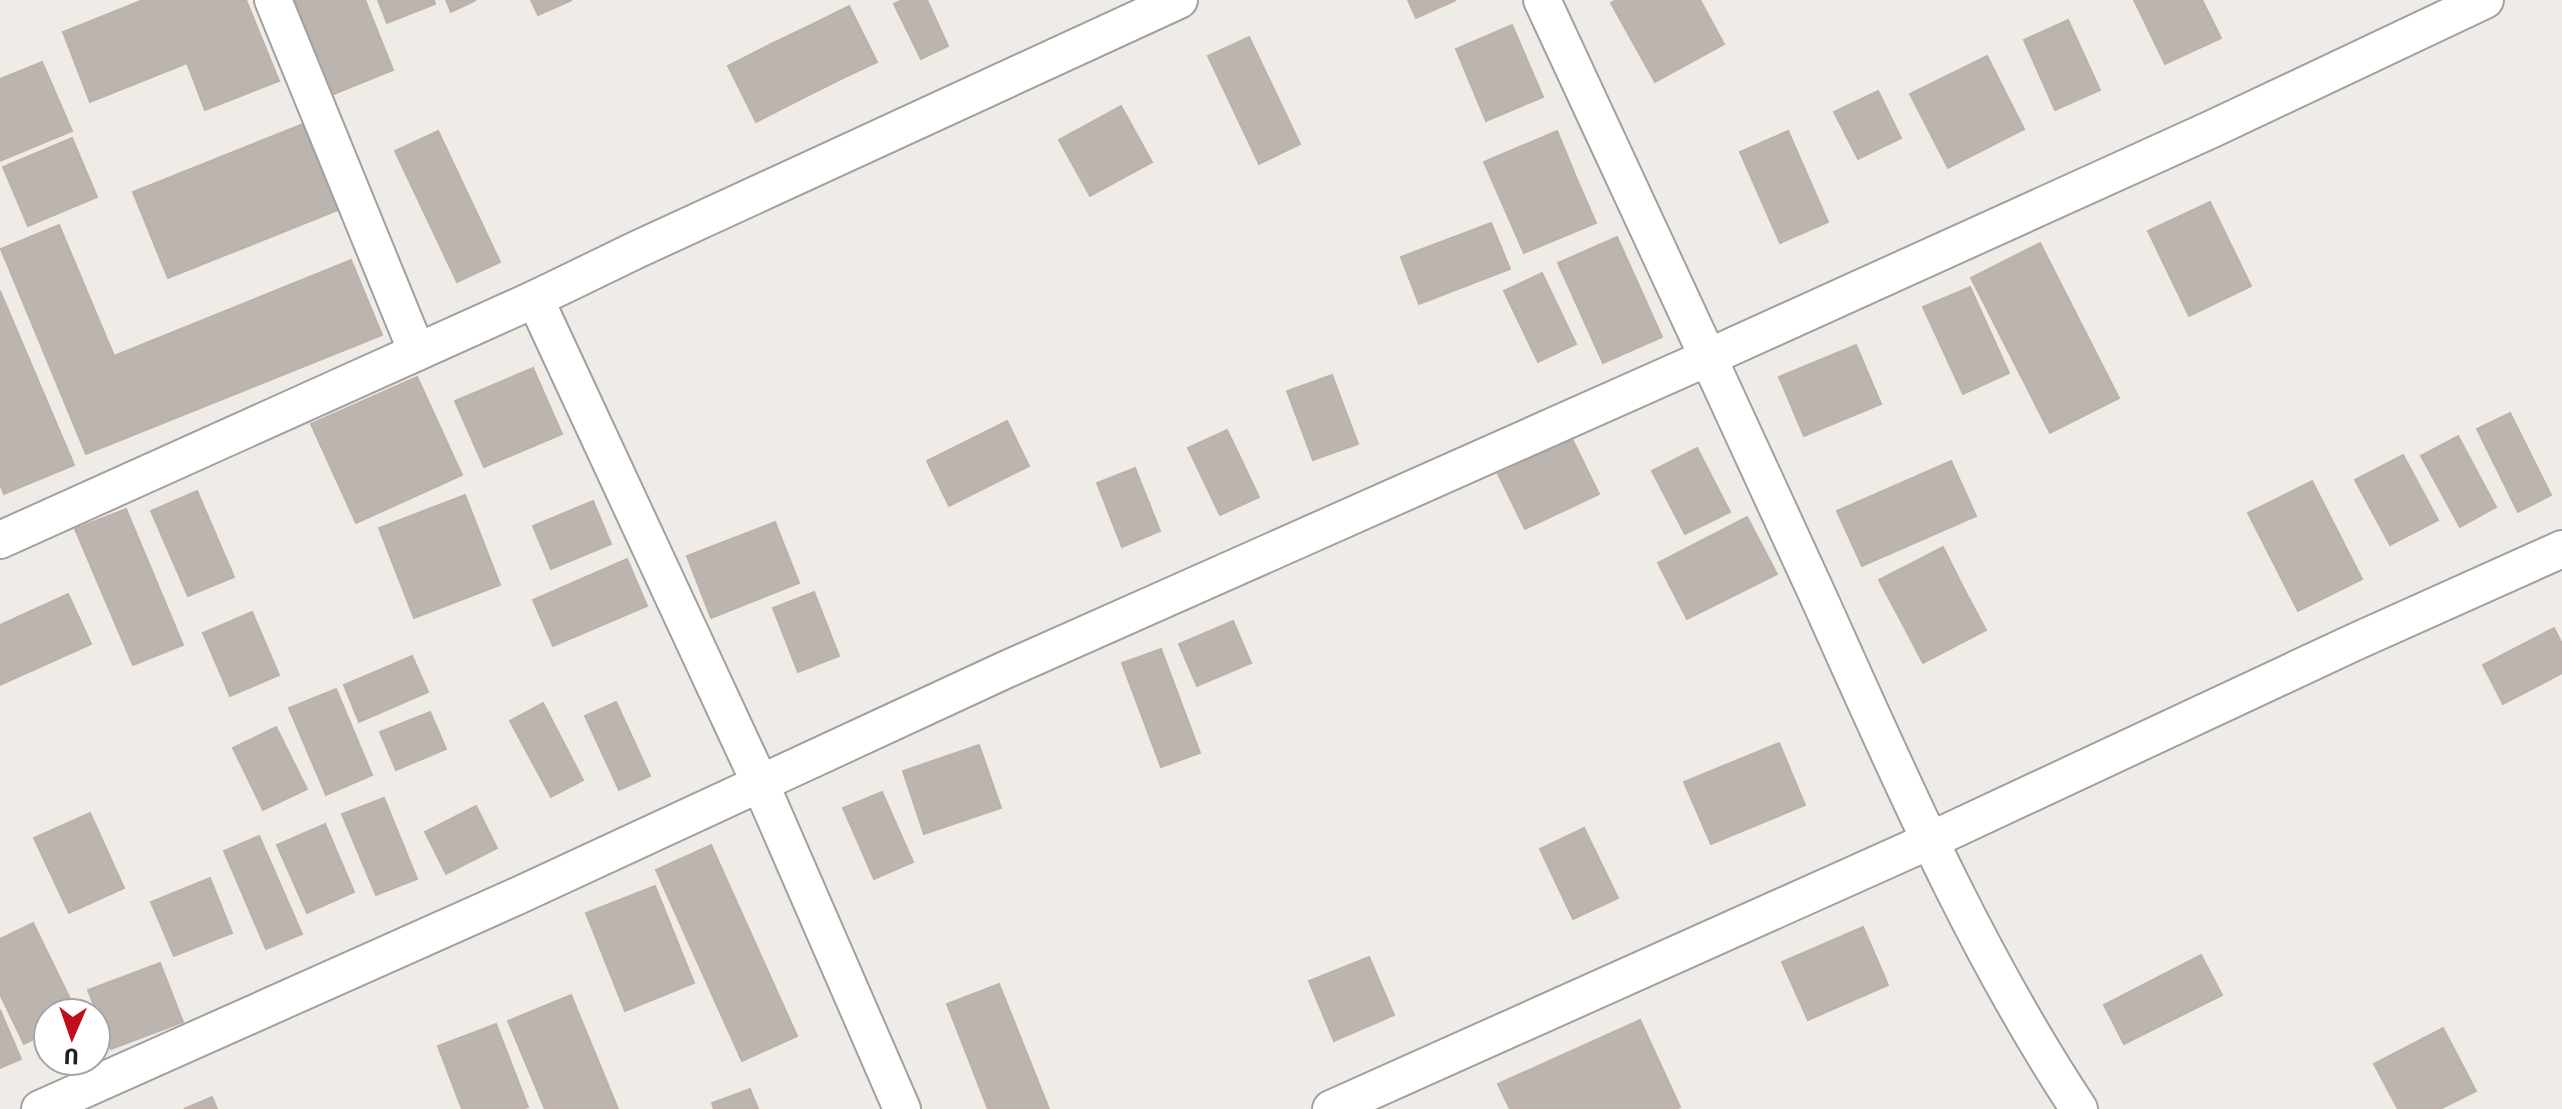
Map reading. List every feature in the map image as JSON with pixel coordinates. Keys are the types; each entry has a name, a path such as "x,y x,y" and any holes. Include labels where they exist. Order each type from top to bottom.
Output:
{"street":[{"path":"273,0 417,352"},
{"path":"0,540 535,299 1179,0"},
{"path":"1542,0 1709,357 1929,841 2016,1007 2079,1109"},
{"path":"40,1109 515,897 1019,664 2197,136 2485,0"},
{"path":"535,299 760,783 902,1109"},
{"path":"1331,1109 1929,841 2562,549"}],"building":[{"path":"143,0 246,0 279,81 205,110 187,63 90,102 63,32"},
{"path":"295,0 365,0 393,70 334,94"},
{"path":"378,0 434,0 435,4 387,23"},
{"path":"446,0 476,0 451,12"},
{"path":"531,0 572,0 538,15"},
{"path":"902,0 927,0 948,46 921,59 894,4"},
{"path":"1408,0 1456,0 1416,18"},
{"path":"1616,0 1700,0 1724,44 1655,82 1611,3"},
{"path":"2134,0 2202,0 2221,38 2165,64"},
{"path":"849,6 877,62 843,78 815,23"},
{"path":"2068,20 2100,90 2055,110 2024,40"},
{"path":"815,23 843,78 799,100 771,44"},
{"path":"1512,25 1543,97 1486,121 1456,49"},
{"path":"1249,37 1300,144 1259,164 1208,56"},
{"path":"771,44 799,100 756,122 728,66"},
{"path":"1987,56 2024,129 1948,168 1910,94"},
{"path":"42,62 72,131 0,161 0,79"},
{"path":"1878,91 1901,138 1858,159 1834,112"},
{"path":"1121,106 1152,162 1090,196 1059,140"},
{"path":"303,124 338,210 168,278 133,192"},
{"path":"438,131 500,262 457,282 395,151"},
{"path":"1557,131 1578,182 1506,212 1484,162"},
{"path":"1788,131 1828,222 1780,243 1740,152"},
{"path":"72,138 97,197 28,226 3,167"},
{"path":"1578,182 1596,223 1524,253 1506,212"},
{"path":"2210,202 2251,286 2189,316 2148,231"},
{"path":"1491,223 1510,269 1419,304 1401,257"},
{"path":"59,225 114,356 351,260 382,335 86,454 1,249"},
{"path":"1617,237 1662,337 1603,363 1558,263"},
{"path":"2040,243 2119,398 2050,433 1971,278"},
{"path":"1542,273 1576,344 1538,362 1504,291"},
{"path":"1970,287 2009,373 1963,394 1923,307"},
{"path":"0,291 74,465 4,494 0,484"},
{"path":"1856,345 1881,404 1804,436 1779,377"},
{"path":"533,368 562,434 484,467 455,401"},
{"path":"1332,375 1358,444 1313,460 1287,391"},
{"path":"417,377 462,475 356,523 311,424"},
{"path":"2510,413 2551,495 2518,512 2477,429"},
{"path":"1007,421 1029,466 949,506 927,461"},
{"path":"1227,430 1259,497 1220,515 1188,448"},
{"path":"2458,436 2496,507 2460,527 2421,456"},
{"path":"1572,439 1599,494 1525,529 1498,474"},
{"path":"1697,448 1730,512 1685,534 1652,471"},
{"path":"2403,455 2438,520 2390,545 2355,480"},
{"path":"1951,461 1976,516 1862,566 1837,511"},
{"path":"1135,468 1160,531 1122,547 1097,483"},
{"path":"2312,481 2362,579 2298,611 2248,513"},
{"path":"197,491 234,577 188,596 151,511"},
{"path":"465,495 500,585 414,618 379,528"},
{"path":"593,501 611,544 551,569 533,526"},
{"path":"126,509 183,645 133,665 75,529"},
{"path":"1747,517 1777,574 1687,619 1658,563"},
{"path":"775,522 799,583 711,618 687,556"},
{"path":"1943,547 1965,591 1902,623 1879,580"},
{"path":"627,559 647,606 553,646 533,600"},
{"path":"1965,591 1986,630 1923,663 1902,623"},
{"path":"814,592 839,656 798,672 773,608"},
{"path":"68,594 91,644 0,685 0,625"},
{"path":"252,612 279,675 230,696 203,633"},
{"path":"1233,621 1251,663 1197,686 1179,644"},
{"path":"2554,628 2562,644 2562,673 2503,704 2483,665"},
{"path":"1161,649 1200,753 1161,767 1122,663"},
{"path":"412,656 428,692 359,722 344,685"},
{"path":"336,689 372,775 326,795 289,708"},
{"path":"616,702 650,776 619,790 585,716"},
{"path":"543,703 583,780 551,797 510,721"},
{"path":"430,712 446,749 396,770 380,732"},
{"path":"276,727 307,789 263,810 233,748"},
{"path":"1779,743 1805,805 1711,844 1684,782"},
{"path":"979,745 1001,808 924,834 903,771"},
{"path":"882,792 913,862 874,879 843,808"},
{"path":"384,798 417,879 376,895 342,814"},
{"path":"476,806 497,848 446,874 425,832"},
{"path":"90,813 124,888 69,913 34,838"},
{"path":"325,824 354,892 307,913 277,845"},
{"path":"1584,828 1618,898 1573,919 1540,849"},
{"path":"259,836 302,934 266,949 224,851"},
{"path":"711,845 797,1036 742,1061 656,870"},
{"path":"210,878 232,933 174,956 151,902"},
{"path":"655,886 694,983 625,1011 586,913"},
{"path":"33,923 69,997 32,997 32,1040 24,1044 0,994 0,939"},
{"path":"1863,927 1888,985 1808,1020 1782,962"},
{"path":"2201,955 2222,995 2124,1044 2104,1005"},
{"path":"1369,957 1394,1015 1334,1041 1309,981"},
{"path":"160,963 183,1022 112,1049 112,997 91,997 88,990"},
{"path":"999,984 1049,1109 988,1109 947,1004"},
{"path":"571,995 618,1109 545,1109 508,1021"},
{"path":"0,1010 21,1059 0,1068"},
{"path":"1640,1020 1680,1107 1510,1109 1498,1084"},
{"path":"496,1024 528,1107 462,1109 438,1046"},
{"path":"2443,1028 2476,1091 2440,1109 2398,1109 2374,1064"},
{"path":"750,1089 758,1109 714,1109 712,1103"},
{"path":"212,1097 217,1109 184,1109"}]}
